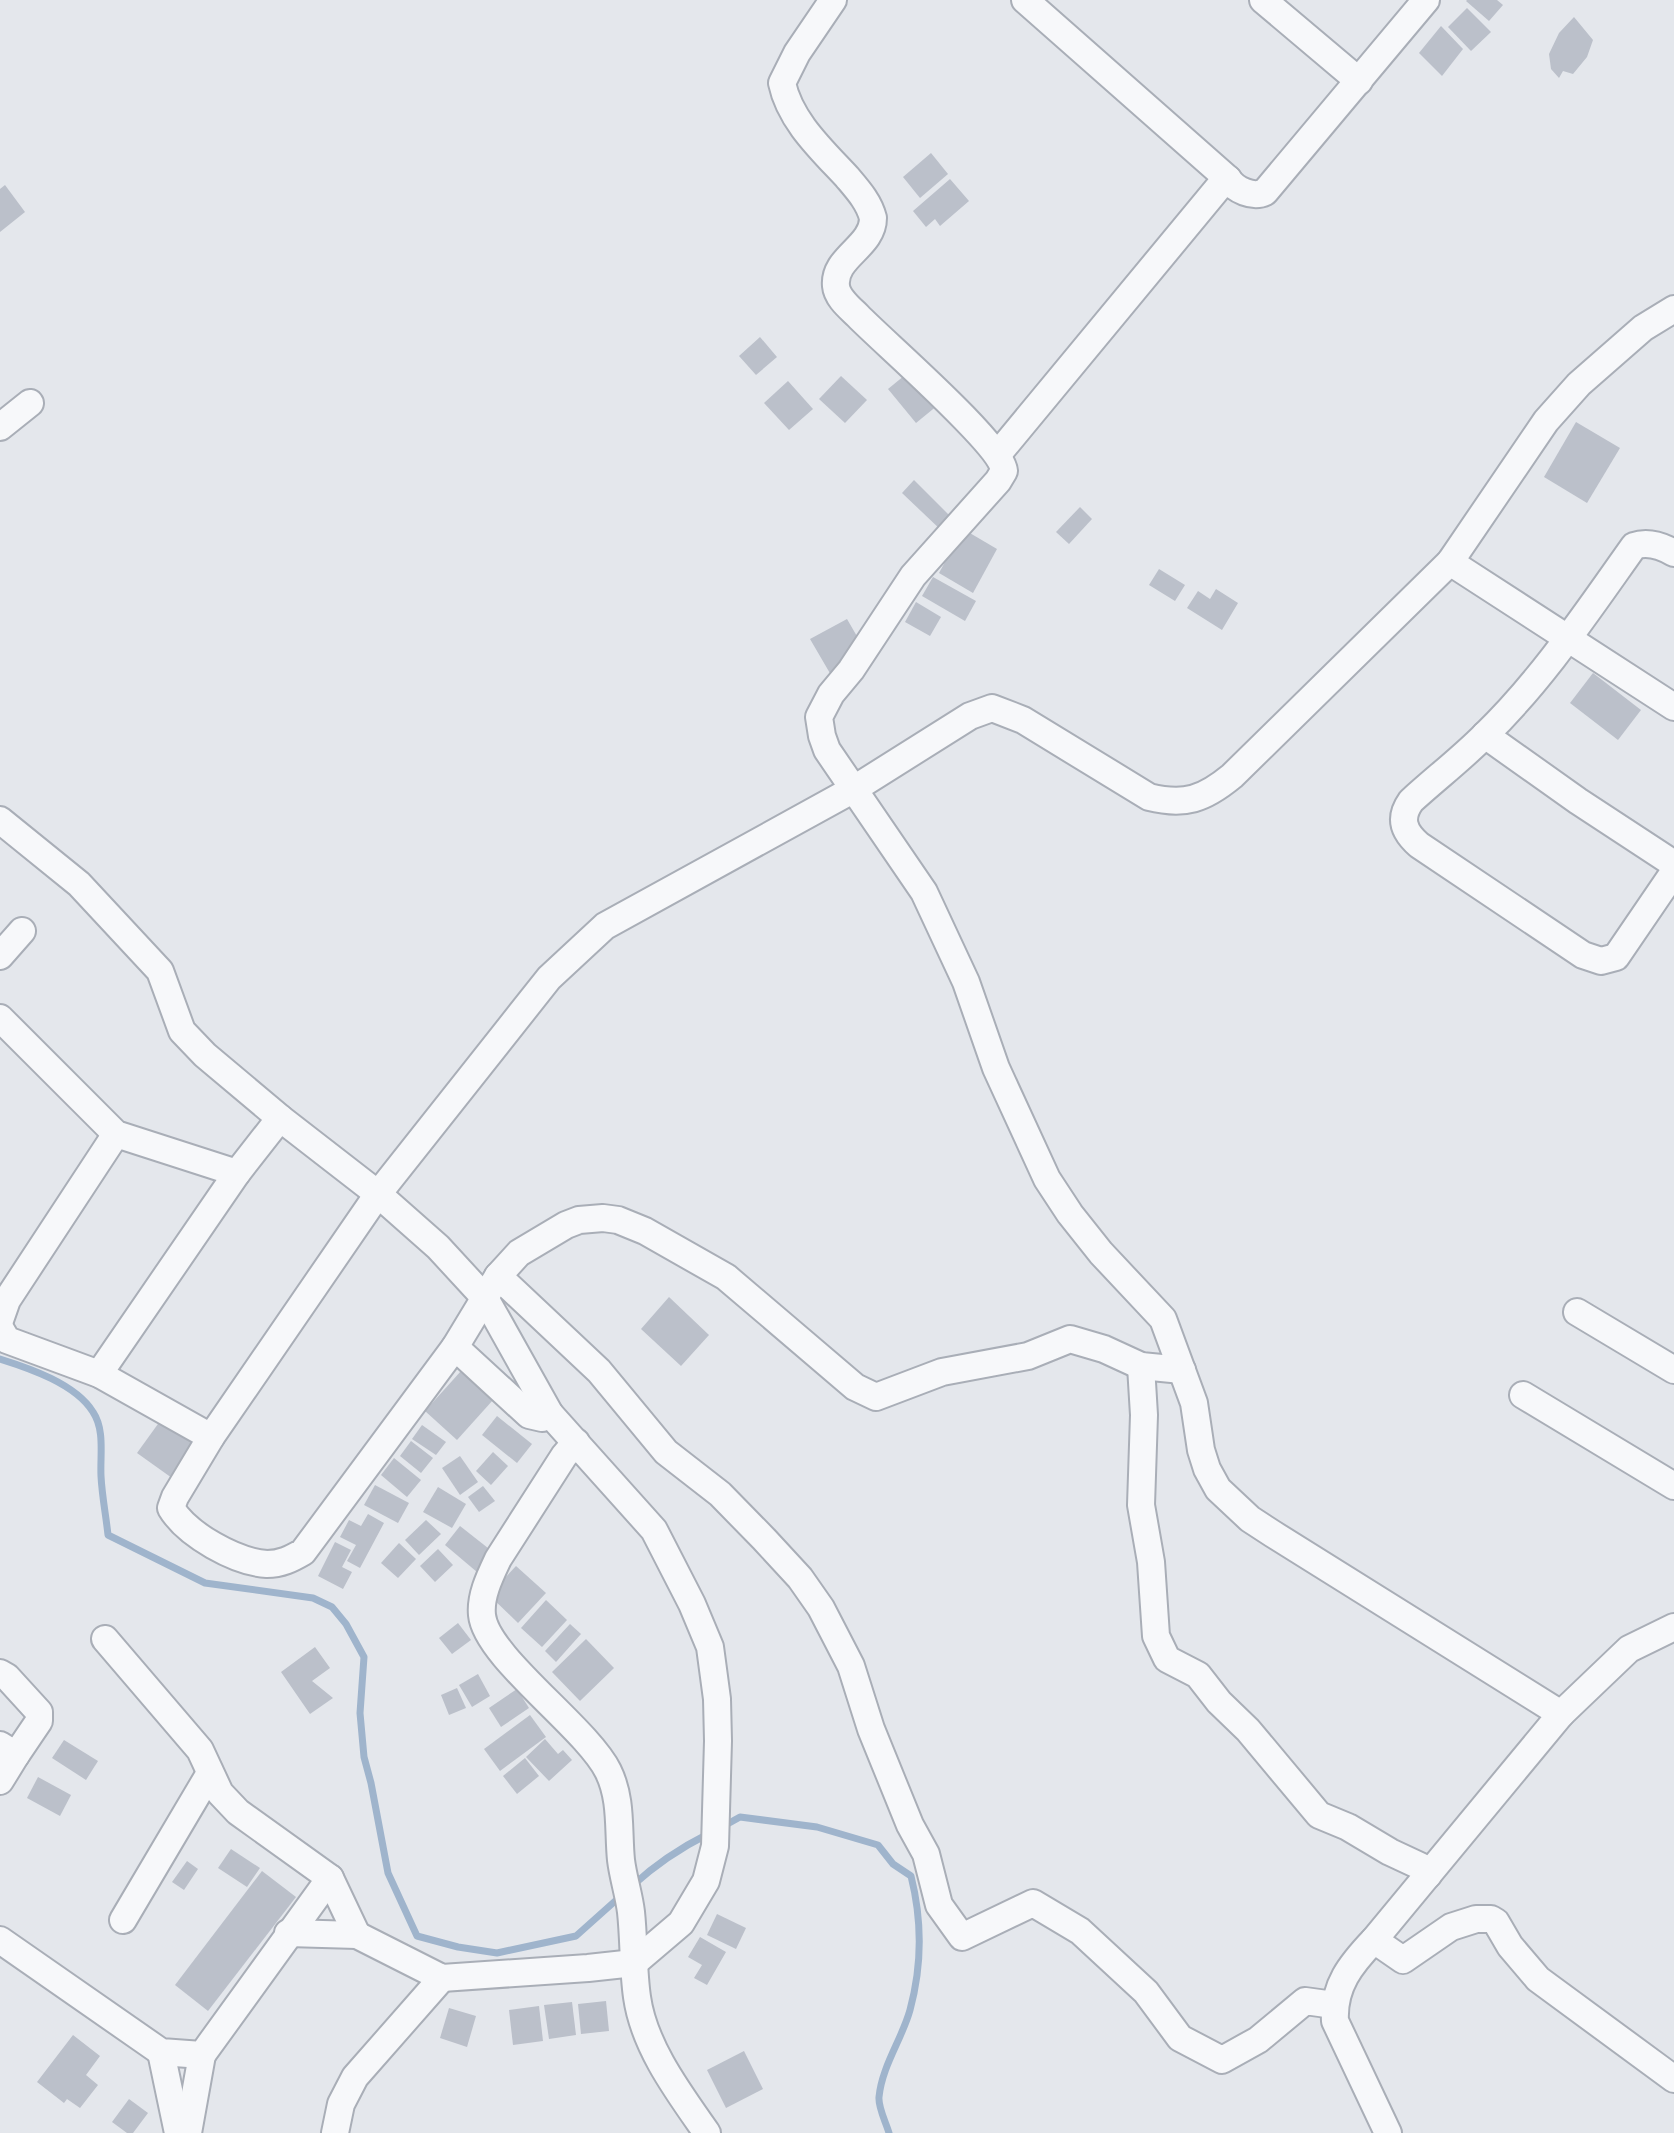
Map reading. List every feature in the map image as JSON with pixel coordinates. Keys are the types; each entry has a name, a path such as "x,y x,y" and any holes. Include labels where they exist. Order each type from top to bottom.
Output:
{"street":[{"path":"833,0 797,53 782,83 790,108 809,136 864,199 873,218 869,234 840,267 836,290 840,298 966,420 998,454 1004,466 998,481 913,576 851,670 831,694 820,717 827,750 924,892 966,982 996,1068 1047,1179 1101,1253 1163,1319 1194,1402 1201,1450 1207,1469 1218,1489 1273,1534 1561,1714"},
{"path":"1025,0 1228,178 1232,185 1260,195 1426,0"},
{"path":"1263,0 1359,80"},
{"path":"998,454 1228,178"},
{"path":"1182,1370 1141,1366 1104,1349 1070,1339 1028,1356 942,1372 876,1396 855,1387 726,1277 645,1231 618,1220 589,1218 566,1225 519,1253 492,1287 455,1347 303,1552 288,1562 268,1564 247,1560 219,1548 177,1518 171,1508 174,1497 211,1437 378,1194 549,978 605,926 854,789 970,716 992,708 1023,720 1149,797 1168,801 1190,801 1214,791 1450,562 1510,472 1563,403 1609,356 1643,328 1674,309"},
{"path":"0,427 30,403"},
{"path":"1674,553 1663,546 1634,546 1569,638 1485,735 1411,801 1405,810 1403,822 1407,834 1419,845 1583,955 1601,961 1616,957 1674,872"},
{"path":"1450,562 1674,707"},
{"path":"1485,735 1674,864"},
{"path":"0,820 79,884 160,971 182,1031 205,1055 280,1118 378,1194 438,1247 599,1371 666,1451 720,1494 800,1578 821,1608 851,1667 871,1729 909,1825 926,1854 939,1905 962,1937 1033,1903 1080,1931 1137,1983 1180,2038 1223,2060 1258,2040 1305,2001 1334,2005"},
{"path":"0,956 22,931"},
{"path":"0,1018 116,1134 237,1173"},
{"path":"99,1374 237,1173 280,1118"},
{"path":"0,1320 7,1300 116,1134"},
{"path":"288,1933 357,1935 442,1978 634,1963 681,1923 706,1881 716,1836 717,1699 710,1647 692,1604 654,1530 550,1414 492,1287"},
{"path":"1577,1312 1674,1370"},
{"path":"0,1328 7,1340 99,1374 211,1437"},
{"path":"455,1347 529,1415 542,1418 550,1414"},
{"path":"1141,1366 1144,1415 1141,1505 1151,1562 1156,1636 1167,1659 1198,1675 1219,1702 1248,1730 1318,1815 1348,1827 1420,1866 1428,1875"},
{"path":"1523,1395 1674,1486"},
{"path":"576,1442 564,1456 498,1559 482,1602 482,1617 500,1650 589,1744 608,1770 617,1793 621,1861 631,1911 637,1999 647,2032 664,2068 707,2133"},
{"path":"1388,2133 1335,2021 1334,2005 1339,1985 1353,1961 1374,1940 1561,1714 1629,1649 1674,1627"},
{"path":"105,1639 200,1750 220,1793 238,1811 330,1878 357,1935"},
{"path":"0,1673 7,1677 39,1712 39,1721 8,1750 0,1782"},
{"path":"122,1920 210,1773"},
{"path":"188,2133 202,2055 330,1878"},
{"path":"1374,1940 1404,1960 1451,1927 1476,1919 1491,1919 1538,1979 1674,2079"},
{"path":"0,1940 161,2052 202,2055"},
{"path":"335,2133 341,2104 355,2077 442,1978"},
{"path":"161,2052 178,2133"}],"building":[{"path":"1467,0 1497,0 1503,5 1489,21"},
{"path":"1467,8 1491,32 1471,51 1448,27"},
{"path":"1574,17 1593,40 1587,57 1573,74 1563,71 1559,78 1551,69 1549,54 1559,33"},
{"path":"1441,26 1463,49 1442,76 1419,53"},
{"path":"931,153 948,174 920,198 903,177"},
{"path":"950,179 969,201 940,226 935,219 926,227 913,211"},
{"path":"5,185 25,212 0,232 0,189"},
{"path":"760,337 777,357 756,375 739,356"},
{"path":"910,371 938,405 916,423 888,389"},
{"path":"841,376 867,400 845,423 819,399"},
{"path":"788,381 813,409 789,430 764,403"},
{"path":"1576,422 1620,448 1587,503 1544,477"},
{"path":"914,480 953,519 942,531 902,493"},
{"path":"1080,507 1092,519 1069,544 1056,532"},
{"path":"963,529 997,549 973,593 939,573"},
{"path":"1159,569 1185,585 1175,601 1149,585"},
{"path":"933,577 976,601 965,621 922,596"},
{"path":"1216,589 1238,603 1222,630 1187,608 1198,591 1210,599"},
{"path":"916,602 941,617 930,636 905,622"},
{"path":"847,619 858,638 845,654 851,663 831,675 810,639"},
{"path":"1593,673 1641,710 1618,740 1570,703"},
{"path":"669,1297 709,1335 681,1366 641,1329"},
{"path":"461,1371 493,1400 457,1440 425,1411"},
{"path":"497,1416 532,1444 517,1463 482,1435"},
{"path":"163,1417 198,1442 172,1478 137,1453"},
{"path":"422,1425 446,1442 436,1455 412,1439"},
{"path":"411,1441 433,1458 421,1473 400,1456"},
{"path":"493,1452 508,1466 491,1485 476,1471"},
{"path":"460,1456 478,1482 460,1495 442,1468"},
{"path":"394,1458 421,1480 407,1497 381,1475"},
{"path":"375,1485 409,1503 398,1523 364,1505"},
{"path":"483,1486 495,1501 479,1512 468,1497"},
{"path":"438,1487 466,1504 452,1528 423,1512"},
{"path":"368,1514 384,1523 360,1568 347,1561 356,1545 340,1537 349,1520 361,1526"},
{"path":"426,1520 441,1534 419,1555 405,1540"},
{"path":"460,1526 493,1552 477,1572 445,1545"},
{"path":"335,1542 351,1550 342,1567 352,1572 343,1589 318,1576"},
{"path":"399,1543 416,1559 398,1578 381,1563"},
{"path":"438,1549 453,1565 435,1582 420,1566"},
{"path":"516,1566 546,1593 518,1623 489,1595"},
{"path":"546,1600 567,1620 542,1647 521,1628"},
{"path":"458,1623 471,1640 452,1654 439,1638"},
{"path":"570,1624 581,1634 556,1662 545,1651"},
{"path":"586,1639 614,1668 580,1701 552,1672"},
{"path":"315,1647 330,1668 312,1681 333,1698 310,1714 281,1672"},
{"path":"478,1674 490,1696 472,1707 459,1685"},
{"path":"457,1688 466,1708 449,1715 441,1695"},
{"path":"517,1689 529,1708 501,1727 489,1708"},
{"path":"530,1715 546,1737 500,1771 484,1749"},
{"path":"545,1739 558,1754 563,1750 572,1760 549,1781 526,1757"},
{"path":"64,1740 98,1761 86,1780 52,1758"},
{"path":"525,1758 539,1776 517,1794 503,1776"},
{"path":"38,1777 71,1795 60,1816 27,1798"},
{"path":"231,1849 260,1868 247,1887 218,1868"},
{"path":"187,1861 198,1869 184,1890 172,1882"},
{"path":"262,1871 296,1897 208,2011 175,1985"},
{"path":"717,1914 746,1928 736,1949 707,1935"},
{"path":"700,1937 726,1952 707,1985 694,1978 702,1965 688,1957"},
{"path":"606,2001 609,2031 581,2034 578,2004"},
{"path":"572,2002 576,2035 549,2039 544,2005"},
{"path":"539,2006 543,2041 513,2045 509,2010"},
{"path":"449,2008 476,2016 467,2047 440,2038"},
{"path":"73,2035 100,2056 86,2075 98,2085 80,2108 67,2099 64,2103 37,2082"},
{"path":"744,2051 763,2089 726,2108 707,2070"},
{"path":"129,2099 148,2113 133,2133 127,2133 112,2122"}],"waterway":[{"path":"0,1359 38,1372 64,1385 93,1412 101,1435 102,1483 108,1535 205,1583 313,1598 332,1607 346,1624 364,1657 360,1713 364,1757 388,1873 417,1936 458,1947 497,1953 576,1936 623,1894"},
{"path":"722,1827 740,1817 817,1827 878,1845 893,1864 911,1876 919,1926 917,1977 910,2010 888,2063 879,2097 889,2133"},
{"path":"632,1886 668,1857 708,1834"}]}
